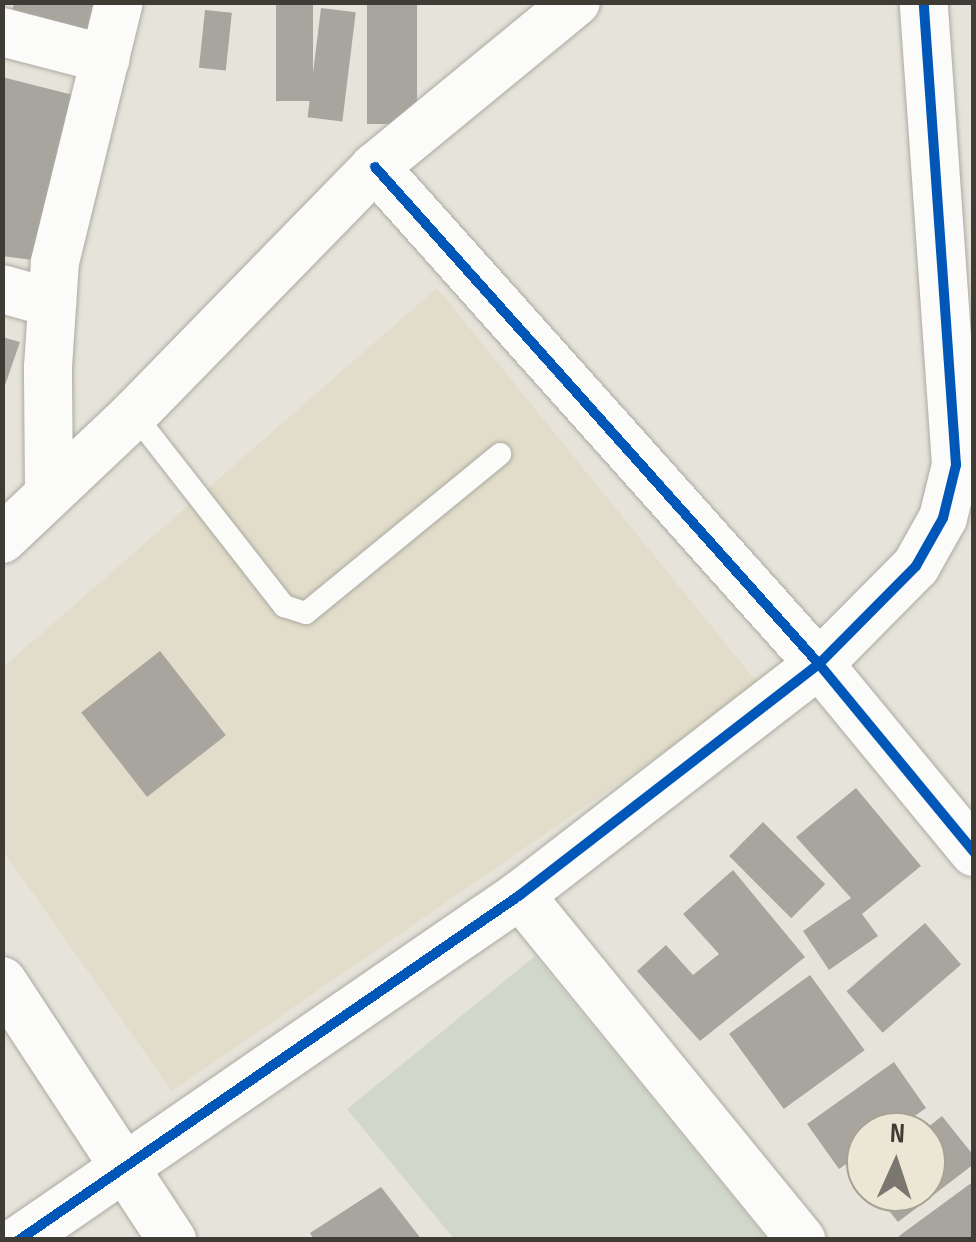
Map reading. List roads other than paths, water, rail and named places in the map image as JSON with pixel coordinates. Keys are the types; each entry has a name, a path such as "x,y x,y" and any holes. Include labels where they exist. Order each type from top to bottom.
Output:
{"street":[{"path":"50,491 54,262 119,2"},
{"path":"2,540 134,414 375,167 576,2"},
{"path":"19,1240 520,895 818,664 916,566 943,518 956,465 924,2"},
{"path":"2,32 106,59"},
{"path":"375,167 818,664 974,852"},
{"path":"2,288 52,304"},
{"path":"520,895 801,1240"},
{"path":"2,981 172,1240"}],"lane":[{"path":"134,414 284,606 306,613 500,454"}]}
